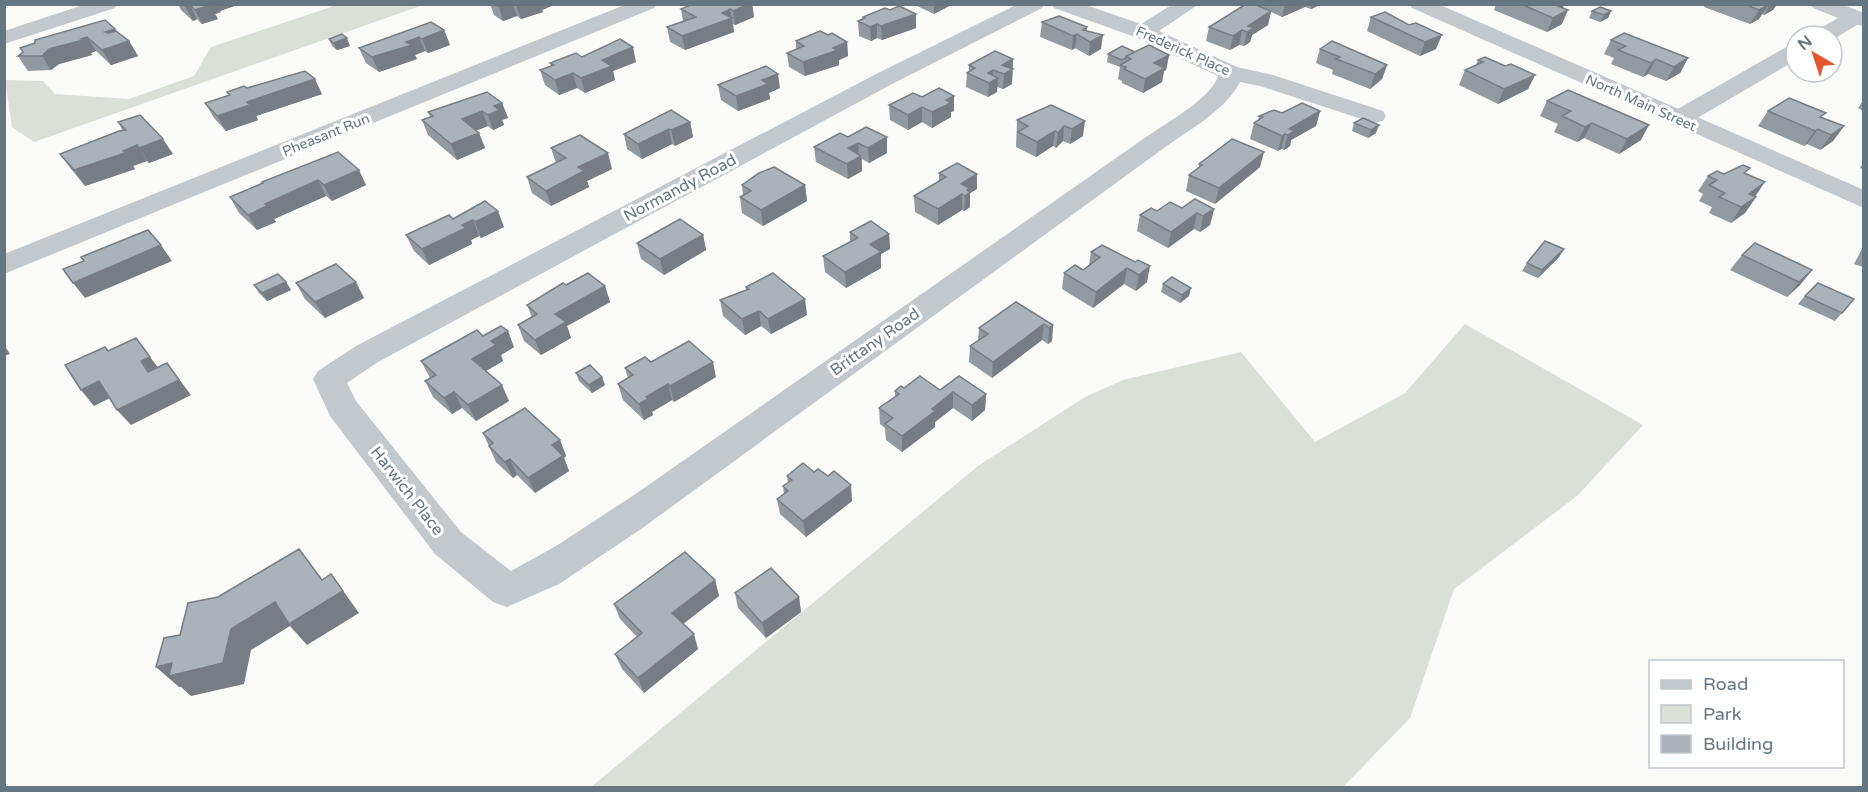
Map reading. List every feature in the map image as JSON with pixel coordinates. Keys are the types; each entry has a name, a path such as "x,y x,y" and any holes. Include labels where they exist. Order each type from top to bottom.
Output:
{"street":[{"path":"4,39 108,4"},
{"name":"Pheasant Run","path":"4,265 646,4"},
{"name":"Normandy Road","path":"329,379 367,354 876,83 1035,4"},
{"name":"Frederick Place","path":"1061,4 1143,32 1230,73 1265,80 1374,116"},
{"path":"1143,32 1189,4"},
{"name":"North Main Street","path":"1419,4 1863,200"},
{"path":"1820,4 1859,19"},
{"path":"1844,26 1859,19"},
{"path":"1678,119 1784,58"},
{"name":"Brittany Road","path":"503,588 507,590 528,582 635,514 1080,198 1208,104 1225,88 1231,79 1230,73"},
{"name":"Harwich Place","path":"329,379 342,407 448,543 503,588"}],"green space":[{"path":"337,5 423,5 34,142 12,127 5,80 43,81 55,94 129,99 194,76 211,47"},
{"path":"1465,324 1643,425 1577,496 1454,589 1410,718 1343,787 591,787 978,466 1085,397 1123,380 1241,352 1315,442 1405,393"}],"building":[{"path":"183,4 210,5 195,10 190,5"},
{"path":"693,4 749,4 722,13 732,18 682,36 667,27 696,17 681,9"},
{"path":"1246,4 1253,4 1271,11 1248,26 1254,28 1247,32 1242,30 1233,36 1209,27"},
{"path":"1521,4 1561,4 1558,6 1568,10 1553,18"},
{"path":"1744,4 1766,4 1768,5 1759,10"},
{"path":"899,6 916,14 881,26 877,24 870,27 858,21 885,8 890,10"},
{"path":"1600,7 1611,11 1604,15 1592,11"},
{"path":"1385,12 1409,25 1416,23 1442,35 1425,42 1371,17"},
{"path":"1059,16 1087,27 1083,30 1103,35 1090,42 1077,34 1073,36 1042,22"},
{"path":"105,20 115,29 105,32 116,31 129,41 102,50 87,37 49,49 42,56 18,56 23,52 20,48 35,43 35,40"},
{"path":"431,22 444,30 422,39 419,37 406,42 412,45 372,57 359,48"},
{"path":"820,31 828,35 832,33 847,42 833,48 838,50 803,62 787,53 804,46 796,41"},
{"path":"1624,33 1688,58 1674,67 1656,59 1651,63 1618,50 1626,46 1611,40"},
{"path":"342,34 347,38 333,43 329,39"},
{"path":"620,39 633,47 602,60 612,66 581,78 573,73 555,80 540,70 554,65 550,63 576,53 582,57"},
{"path":"1332,41 1387,65 1375,74 1336,59 1340,57 1320,49"},
{"path":"1149,45 1169,55 1154,63 1165,68 1145,79 1120,65 1131,59 1126,56"},
{"path":"1122,46 1135,52 1122,60 1108,54"},
{"path":"995,51 1013,59 1002,65 1013,69 1004,74 993,70 988,73 998,78 989,83 967,73 975,68 969,65"},
{"path":"1485,57 1505,66 1511,64 1535,75 1504,89 1465,70 1483,62 1478,60"},
{"path":"766,66 778,74 762,80 768,84 736,96 718,85"},
{"path":"305,71 315,79 247,102 250,105 217,116 205,103 230,95 227,92 244,86 247,88"},
{"path":"939,88 954,96 946,100 951,103 932,112 922,107 908,115 889,105 913,93 922,97"},
{"path":"1568,90 1649,125 1627,139 1592,123 1585,127 1562,116 1571,111 1547,101"},
{"path":"487,92 502,103 494,106 499,110 488,115 482,111 462,119 479,133 451,144 422,120 433,116 428,112"},
{"path":"1789,98 1826,113 1820,117 1844,126 1831,135 1818,129 1815,131 1768,111"},
{"path":"1302,103 1320,111 1289,129 1294,131 1288,135 1282,136 1254,123 1263,117 1259,116 1274,110 1282,113"},
{"path":"1051,105 1085,121 1072,129 1064,126 1058,133 1055,131 1037,142 1018,132 1028,126 1017,120"},
{"path":"671,110 690,122 638,144 624,134"},
{"path":"140,115 163,139 139,148 137,145 123,151 125,153 74,170 60,154 126,130 118,122"},
{"path":"1363,118 1379,125 1371,130 1354,123"},
{"path":"866,127 887,137 868,148 858,143 848,148 861,156 847,164 814,147 840,133 848,137"},
{"path":"580,135 608,153 578,167 584,171 546,191 527,177 566,158 551,148"},
{"path":"1232,139 1264,152 1219,188 1189,175 1202,165 1199,164"},
{"path":"338,152 359,170 324,185 318,180 265,204 267,206 248,215 230,197 262,182"},
{"path":"957,163 977,174 961,184 970,188 967,190 970,192 965,196 962,194 938,209 914,196 946,177 939,173"},
{"path":"1743,165 1750,168 1744,173 1765,182 1749,194 1756,197 1741,207 1719,197 1725,193 1709,185 1717,180 1708,176 1717,171 1724,174"},
{"path":"774,167 805,185 761,210 740,197 751,191 742,185 759,173"},
{"path":"1195,199 1214,209 1203,216 1197,213 1171,232 1140,215 1151,208 1157,211 1170,202 1182,208"},
{"path":"485,201 498,211 475,222 473,220 462,225 466,228 422,249 406,235 449,215 453,219"},
{"path":"680,219 703,235 660,259 637,243"},
{"path":"871,221 889,234 870,244 881,252 845,272 823,256 858,238 850,232"},
{"path":"148,230 161,245 73,283 63,269 84,261 81,257"},
{"path":"1545,241 1564,249 1542,270 1527,263"},
{"path":"1755,243 1812,270 1799,282 1742,255"},
{"path":"1102,245 1135,262 1138,260 1150,266 1139,275 1127,268 1096,292 1064,273 1075,265 1083,270 1100,257 1091,252"},
{"path":"336,264 356,282 315,302 296,283"},
{"path":"588,273 605,286 555,314 566,322 535,340 518,325 537,314 527,305 563,283 566,285"},
{"path":"773,273 805,299 768,319 759,311 742,319 720,300 749,289 746,287"},
{"path":"278,274 286,282 262,293 254,285"},
{"path":"1172,277 1191,288 1182,295 1163,284"},
{"path":"1818,283 1854,299 1842,313 1805,296"},
{"path":"1016,302 1053,325 1049,328 1044,324 993,362 970,346 988,334 979,328"},
{"path":"501,326 508,331 491,341 496,345 472,359 502,385 468,405 454,392 444,398 425,381 436,375 421,361 477,330 483,336"},
{"path":"136,338 150,357 141,361 148,372 167,363 179,380 117,410 99,381 81,390 65,365 105,347 108,351"},
{"path":"689,341 713,362 670,386 668,384 639,404 618,384 633,375 625,368 645,357 651,362"},
{"path":"590,365 602,377 589,385 576,373"},
{"path":"920,376 940,390 959,376 986,394 972,405 953,392 932,409 935,411 902,436 885,424 893,418 879,408 899,394 895,391 901,386 904,388"},
{"path":"525,408 560,440 552,445 563,456 528,478 510,459 505,462 489,446 493,443 483,433"},
{"path":"803,463 814,472 818,469 828,476 834,471 851,485 803,521 777,499 788,491 783,486 792,480 787,476"},
{"path":"299,549 322,580 331,574 343,591 289,624 275,602 231,629 223,663 169,676 172,663 156,667 164,638 180,635 188,603 218,597"},
{"path":"685,552 715,580 672,613 694,634 638,678 615,654 642,633 614,604"},
{"path":"771,568 799,597 762,623 735,593"}]}
